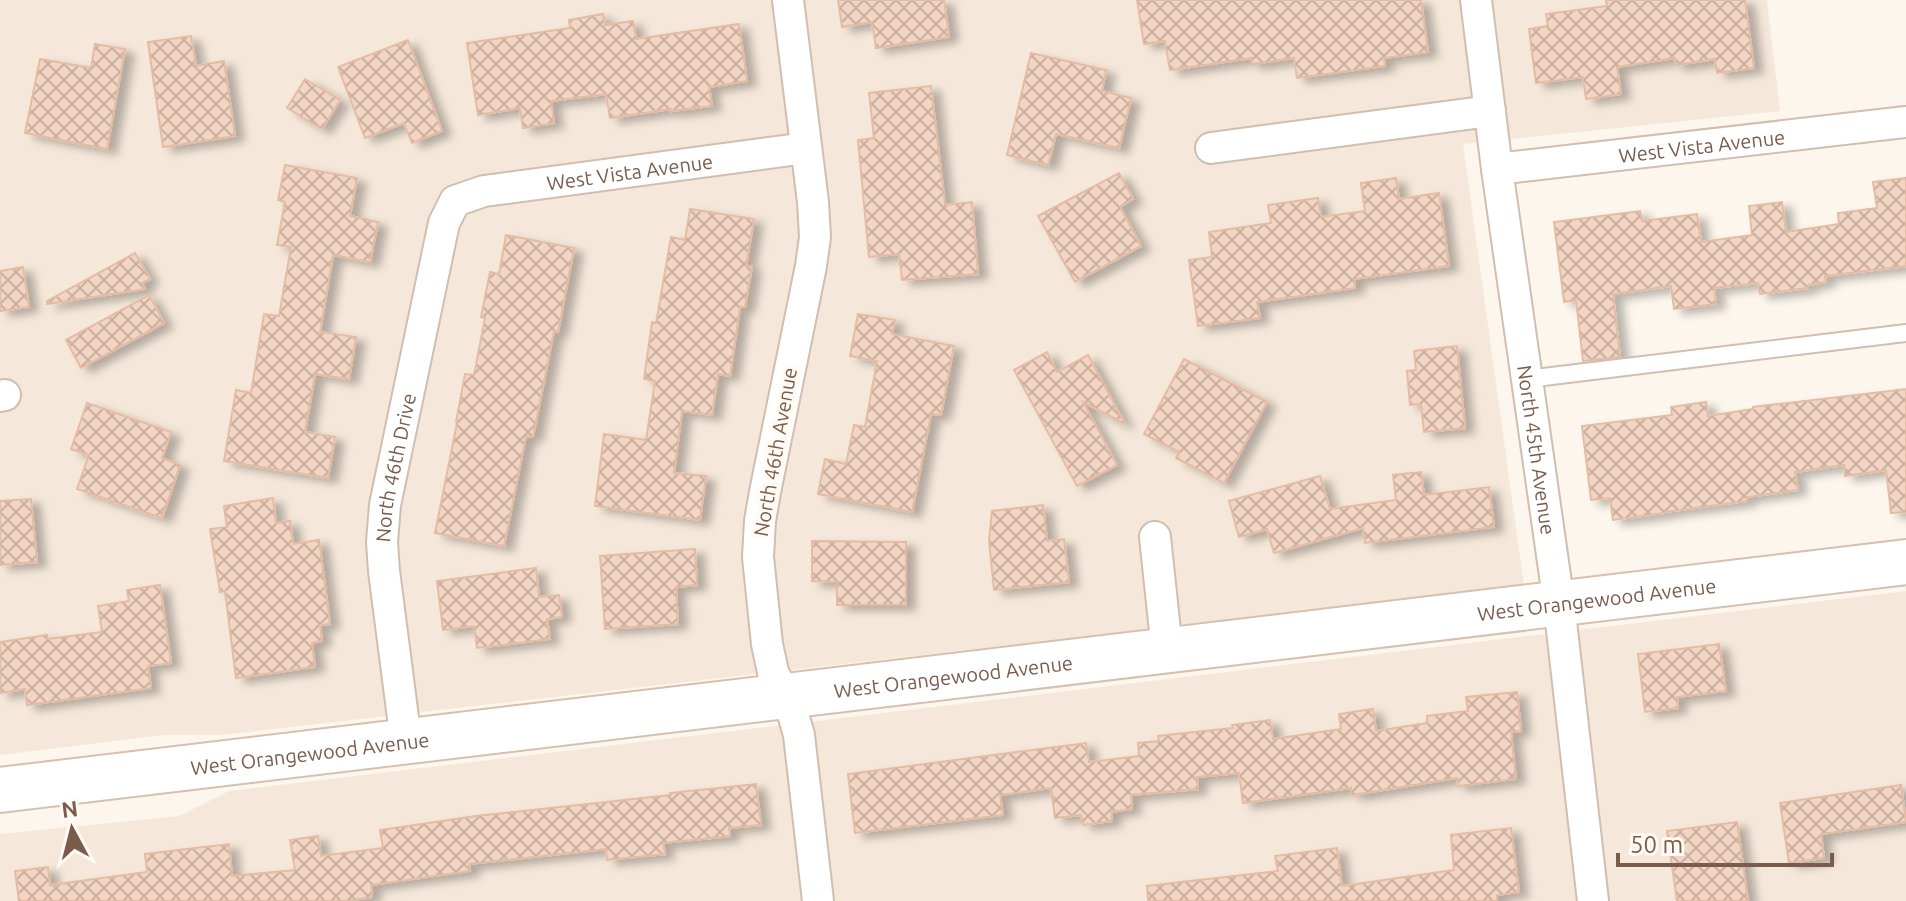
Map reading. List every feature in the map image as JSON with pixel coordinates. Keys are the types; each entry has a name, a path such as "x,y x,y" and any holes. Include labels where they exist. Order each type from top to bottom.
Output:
{"street":[{"name":"North 46th Avenue","path":"788,0 815,237 765,492 758,557 773,672 793,714 799,735 818,901"},
{"name":"North 45th Avenue","path":"1476,0 1559,604 1593,901"},
{"path":"1211,148 1490,111"},
{"name":"West Vista Avenue","path":"1497,169 1906,122"},
{"name":"West Vista Avenue","path":"455,201 484,191 806,148"},
{"name":"North 46th Drive","path":"406,741 384,571 384,517 444,223 455,201"},
{"path":"1155,537 1167,650"},
{"name":"West Orangewood Avenue","path":"0,790 1906,562"}],"lane":[{"path":"1527,379 1906,333"}],"shaded area":[{"path":"0,0 1767,0 1780,111 1463,144 1524,586 222,735 163,735 0,755"},
{"path":"1906,591 1906,901 0,901 0,834 179,816 229,791"}],"building":[{"path":"838,0 944,0 949,37 876,48 872,22 842,27"},
{"path":"1137,0 1421,0 1428,52 1384,58 1385,66 1297,78 1294,58 1252,64 1252,58 1170,70 1165,41 1144,44"},
{"path":"1606,0 1745,0 1754,68 1717,73 1715,59 1676,65 1675,58 1617,67 1621,94 1586,99 1583,77 1536,83 1529,29 1548,26 1546,14 1607,6"},
{"path":"603,14 605,25 633,21 636,39 739,24 747,81 709,87 712,106 610,118 606,94 551,101 554,123 523,128 520,108 478,115 467,43 570,28 569,20"},
{"path":"191,36 196,66 224,61 235,136 163,147 148,42"},
{"path":"408,40 442,131 412,143 404,123 365,138 338,67"},
{"path":"95,44 125,49 107,149 25,133 40,59 91,68"},
{"path":"1031,53 1106,70 1102,91 1131,98 1119,148 1056,134 1048,165 1007,155"},
{"path":"305,79 340,100 322,129 287,108"},
{"path":"931,86 945,205 972,202 978,274 902,280 899,254 869,257 858,140 874,138 869,93"},
{"path":"285,165 357,178 350,216 378,222 370,262 333,255 320,332 356,337 349,379 315,374 305,432 335,437 328,478 224,461 236,390 251,393 264,314 279,316 291,247 277,245 285,202 278,200"},
{"path":"1119,173 1133,199 1120,207 1141,246 1075,282 1038,216"},
{"path":"1396,178 1399,199 1439,193 1449,266 1354,279 1355,288 1257,302 1260,318 1198,326 1189,260 1212,257 1209,232 1271,223 1268,205 1318,198 1321,217 1365,211 1361,183"},
{"path":"1906,178 1906,266 1825,276 1826,282 1808,285 1808,288 1760,294 1758,283 1714,288 1716,304 1674,309 1671,286 1613,294 1620,357 1583,361 1576,300 1564,302 1554,222 1640,211 1642,221 1697,214 1701,242 1752,235 1749,206 1782,202 1786,232 1839,224 1838,213 1877,208 1873,182"},
{"path":"690,209 754,219 746,266 752,266 745,307 740,307 730,376 718,374 712,415 682,411 674,473 706,476 700,520 595,506 604,434 646,440 655,381 644,379 652,322 656,323 671,237 685,240"},
{"path":"506,235 574,248 533,437 526,436 504,546 435,533 465,374 474,375 490,272 499,274"},
{"path":"135,253 150,279 142,283 145,289 47,304 47,301"},
{"path":"23,267 29,307 0,311 0,271"},
{"path":"149,295 164,323 81,368 66,340"},
{"path":"858,314 895,320 892,334 954,346 941,415 931,414 912,512 818,494 825,459 846,464 854,425 865,427 877,361 850,356"},
{"path":"1457,346 1465,428 1424,432 1421,404 1410,405 1407,371 1416,370 1414,351"},
{"path":"1047,352 1057,372 1088,355 1125,424 1083,402 1117,465 1077,486 1014,370"},
{"path":"1184,359 1267,402 1224,483 1176,458 1179,452 1144,434"},
{"path":"1906,389 1906,512 1891,513 1886,470 1845,476 1844,465 1795,472 1798,490 1665,513 1613,520 1610,498 1591,500 1582,426 1672,415 1671,407 1706,402 1708,416 1753,407"},
{"path":"87,403 171,432 162,458 180,465 162,518 77,489 89,455 71,449"},
{"path":"1421,472 1424,495 1489,487 1494,527 1365,543 1363,528 1274,553 1267,529 1239,537 1229,501 1320,476 1330,509 1396,500 1393,475"},
{"path":"273,498 276,523 290,521 293,544 319,540 330,624 320,625 322,641 312,643 315,667 236,678 225,591 220,592 210,529 227,527 224,506"},
{"path":"31,499 37,562 0,565 0,501"},
{"path":"1043,505 1047,541 1064,539 1069,582 994,590 989,540 992,511"},
{"path":"812,541 906,542 906,605 837,605 837,582 812,581"},
{"path":"695,549 697,585 676,587 678,624 605,629 600,556"},
{"path":"536,568 539,597 559,595 562,617 547,619 550,639 477,648 474,626 443,630 437,581"},
{"path":"160,585 171,663 148,666 151,688 27,705 25,689 0,693 0,642 102,632 98,606 129,601 127,590"},
{"path":"1719,644 1726,691 1677,697 1678,708 1645,712 1638,654"},
{"path":"1517,692 1521,731 1511,732 1516,779 1458,786 1457,778 1352,795 1351,788 1243,803 1239,773 1197,777 1198,789 1131,795 1132,809 1111,812 1112,821 1083,825 1081,815 1055,818 1051,788 1000,795 1003,815 855,833 848,774 1086,743 1089,762 1139,756 1138,743 1159,741 1158,736 1233,728 1232,725 1270,720 1273,739 1341,729 1339,714 1373,709 1376,731 1427,723 1427,716 1468,711 1466,697"},
{"path":"756,784 761,825 729,828 730,836 663,843 665,854 607,860 606,849 469,864 470,871 371,885 372,897 347,901 19,901 15,871 48,867 50,885 147,872 145,854 229,844 232,876 295,870 290,840 318,836 321,856 383,848 380,830"},
{"path":"1901,785 1906,822 1821,834 1824,858 1789,863 1780,803"},
{"path":"1737,822 1748,901 1677,901 1667,831"},
{"path":"1511,828 1519,892 1497,895 1497,901 1148,901 1147,886 1278,871 1275,856 1337,848 1342,886 1454,870 1451,835"}]}
